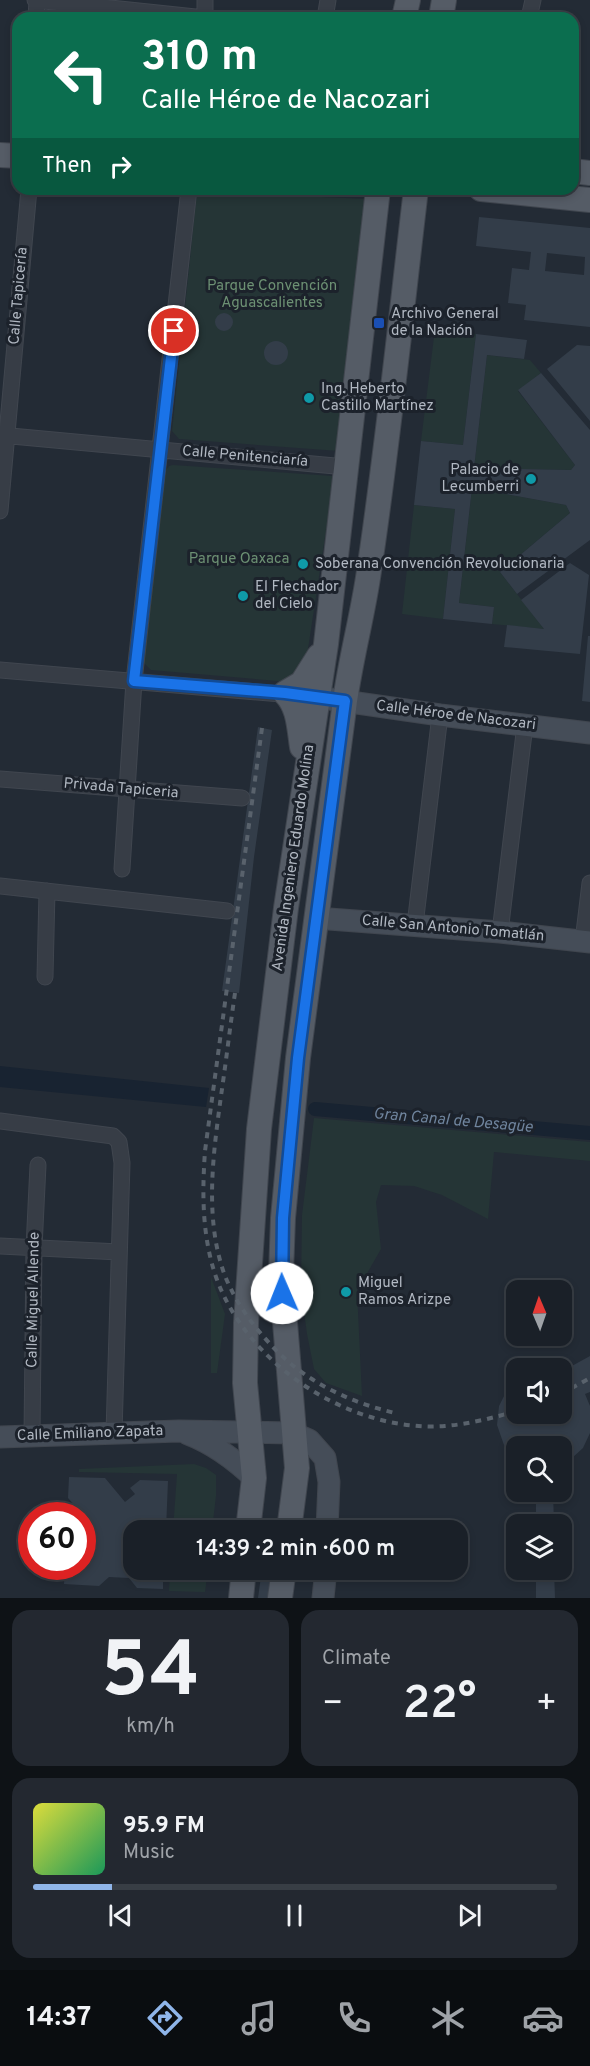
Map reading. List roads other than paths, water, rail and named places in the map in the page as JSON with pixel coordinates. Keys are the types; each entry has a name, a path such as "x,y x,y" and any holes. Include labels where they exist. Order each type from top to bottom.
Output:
{"main road":[{"name":"Avenida Ingeniero Eduardo Molina","path":"249,1520 254,1478 245,1383 246,1323 267,1055 305,771 326,644 377,195"},
{"name":"Avenida Ingeniero Eduardo Molina","path":"289,1520 297,1468 281,1274 283,1218 298,1058 345,701 369,574 415,195"},
{"path":"541,195 590,200"},
{"path":"305,771 296,710 285,693 302,683 308,676 326,644"},
{"path":"297,1468 302,1520"},
{"path":"241,1598 243,1580"},
{"path":"280,1598 282,1580"},
{"path":"295,1598 297,1580"}],"street":[{"path":"36,0 149,12"},
{"name":"Calle Tapicería","path":"0,511 3,436 28,195"},
{"path":"122,869 134,681 188,195"},
{"name":"Calle Penitenciaría","path":"3,436 346,467"},
{"name":"Calle Héroe de Nacozari","path":"0,670 285,693 440,716 590,733"},
{"path":"415,925 440,716"},
{"path":"500,932 525,725"},
{"name":"Privada Tapiceria","path":"0,778 243,798"},
{"path":"586,942 590,883"},
{"path":"0,886 227,911"},
{"path":"45,977 47,891"},
{"name":"Calle San Antonio Tomatlán","path":"316,918 500,932 586,942"},
{"path":"0,1121 113,1137 119,1142 122,1163 114,1433"},
{"name":"Calle Miguel Allende","path":"32,1436 34,1248 38,1165"},
{"path":"0,1246 119,1252"},
{"name":"Calle Emiliano Zapata","path":"179,1431 199,1438 224,1453 254,1478"},
{"name":"Calle Emiliano Zapata","path":"0,1437 179,1431 293,1433"},
{"path":"293,1433 309,1440 325,1458 329,1482 327,1520"},
{"path":"323,1598 325,1580"}],"water":[{"path":"0,1066 209,1088 206,1107 0,1087"}],"waterway":[{"name":"Gran Canal de Desagüe","path":"315,1109 590,1133"}],"railway":[{"path":"262,728 205,1151 204,1215 211,1262 216,1277 231,1309 252,1338 277,1365 307,1387 339,1405 374,1418 409,1425 454,1425 506,1414"},
{"path":"235,993 215,1141 212,1187 214,1232 225,1276 234,1296 252,1322 273,1347 300,1371 345,1397 395,1413"},
{"path":"572,1388 590,1378"}],"place":[{"name":"Archivo General de la Nación","path":"379,323"},
{"name":"Ing. Heberto Castillo Martínez","path":"309,398"},
{"name":"Palacio de Lecumberri","path":"531,479"},
{"name":"Soberana Convención Revolucionaria","path":"303,564"},
{"name":"El Flechador del Cielo","path":"243,596"},
{"name":"Miguel Ramos Arizpe","path":"346,1292"}],"park label":[{"name":"Parque Convención Aguascalientes","path":"272,294"},
{"name":"Parque Oaxaca","path":"239,559"}]}
